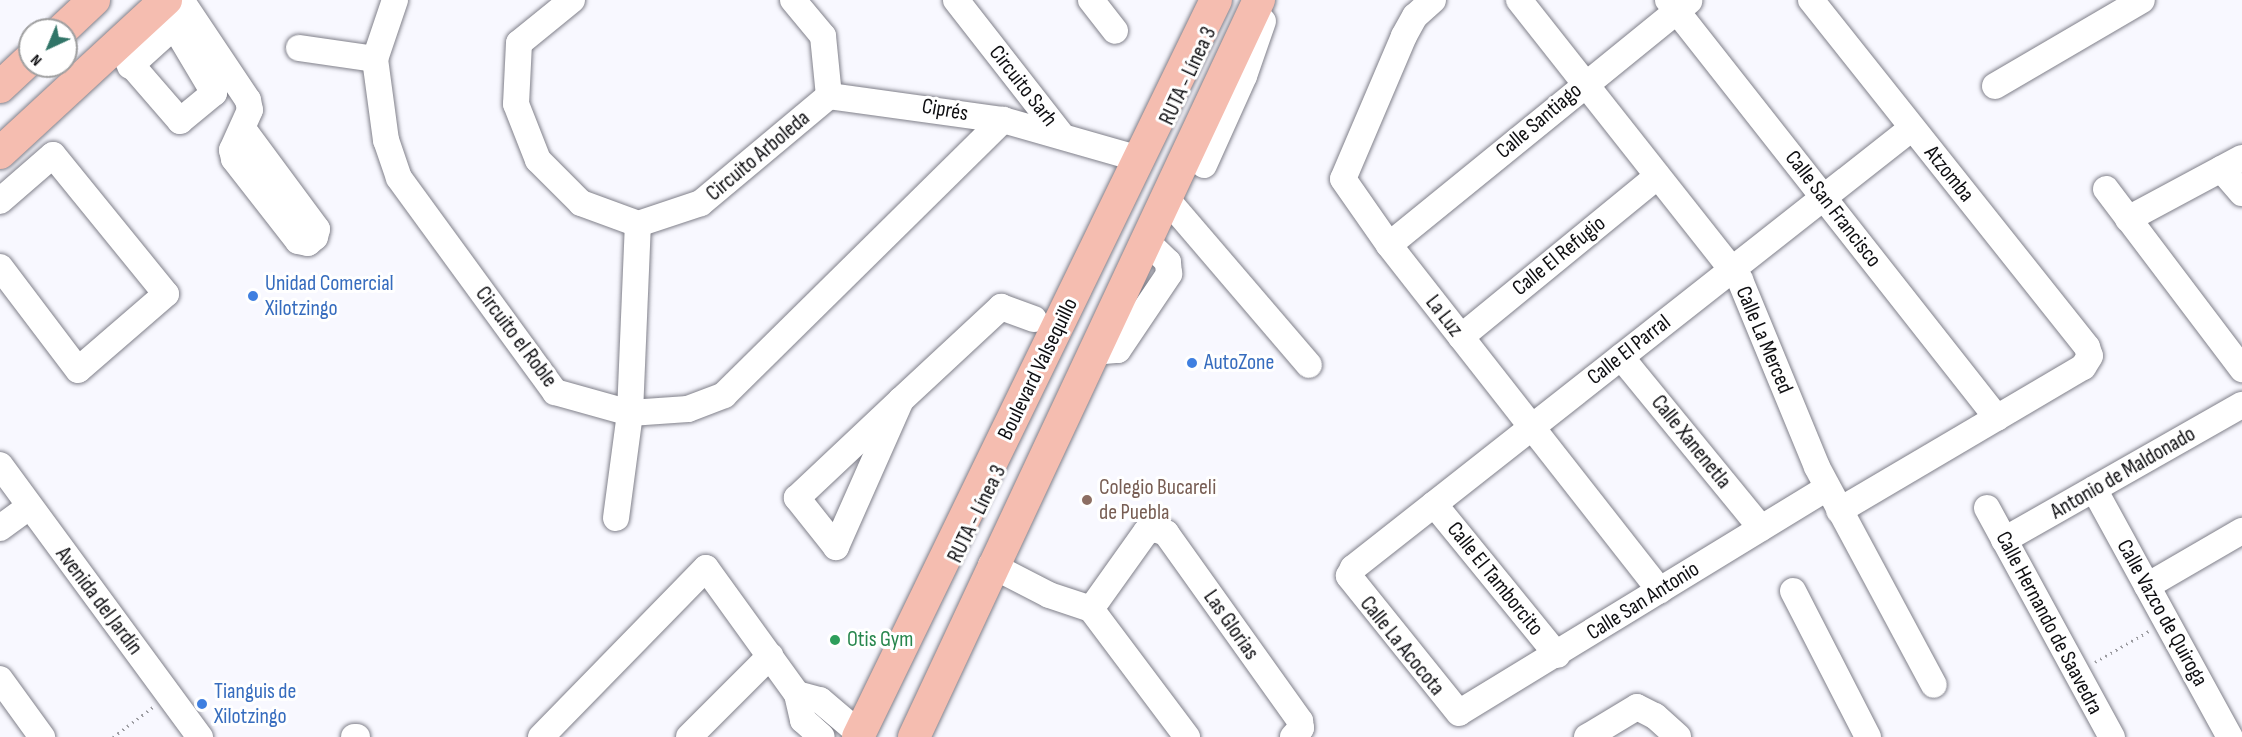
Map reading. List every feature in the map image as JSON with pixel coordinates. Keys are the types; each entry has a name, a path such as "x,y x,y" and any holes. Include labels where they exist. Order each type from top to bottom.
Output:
{"main road":[{"path":"75,18 94,0"},
{"name":"Boulevard Valsequillo","path":"864,736 1216,0"},
{"name":"Boulevard Valsequillo","path":"914,737 991,565 1165,197 1259,5"},
{"path":"0,153 123,56 170,8"},
{"path":"0,87 18,70"}],"street":[{"name":"Circuito el Roble","path":"395,0 375,59 386,140 399,178 555,392 630,413 688,409 724,395 1003,120"},
{"path":"572,0 519,43 516,104 538,160 581,203 639,224 630,413 616,518"},
{"name":"Circuito Arboleda","path":"639,224 701,203 829,96 823,36 793,0"},
{"name":"Circuito Sarh","path":"956,0 1060,133 1140,159"},
{"path":"1091,0 1115,31"},
{"name":"RUTA - Línea 3","path":"864,736 1225,0"},
{"name":"Calle La Merced","path":"1519,0 1740,280 1827,488 1934,685"},
{"name":"Atzomba","path":"1811,0 2087,347 2090,356 2083,368 1997,418"},
{"path":"1995,86 2142,0"},
{"name":"Calle Santiago","path":"1389,245 1678,4"},
{"name":"Calle San Francisco","path":"1678,4 1823,197 1997,418"},
{"path":"1204,165 1244,76 1259,5"},
{"path":"906,737 1259,5"},
{"path":"123,56 180,121 214,93 170,8"},
{"path":"170,8 248,100 250,110 243,129"},
{"name":"La Luz","path":"1424,8 1343,173 1345,185 1389,245 1660,591"},
{"path":"299,48 375,59"},
{"name":"Ciprés","path":"829,96 1003,120 1060,133"},
{"name":"Calle El Parral","path":"1349,576 1353,568 1912,128"},
{"path":"0,201 53,155 166,294 78,369 0,267"},
{"path":"2128,219 2231,163 2242,193"},
{"name":"Calle El Refugio","path":"1461,337 1658,176"},
{"path":"2106,189 2242,369"},
{"path":"1165,197 1309,365"},
{"path":"1034,319 1080,282"},
{"path":"901,400 836,548 797,498 901,400 1001,307 1034,319"},
{"path":"1034,319 1037,373"},
{"name":"Calle Xanenetla","path":"1621,357 1761,528"},
{"name":"Antonio de Maldonado","path":"2004,540 2242,405"},
{"path":"1839,511 1997,418"},
{"name":"Avenida del Jardín","path":"0,465 200,737"},
{"name":"Calle San Antonio","path":"1459,713 1827,488"},
{"name":"Calle Vazco de Quiroga","path":"2094,489 2229,737"},
{"name":"Calle El Tamborcito","path":"1434,504 1557,655"},
{"path":"0,528 29,507"},
{"name":"Calle Hernando de Saavedra","path":"1987,508 2112,737"},
{"name":"Las Glorias","path":"1091,609 1146,532 1155,529 1166,533 1297,732"},
{"path":"2147,586 2242,531"},
{"path":"991,565 1049,595 1091,609 1187,737"},
{"path":"542,737 706,568 797,694 803,720 822,737"},
{"name":"Calle La Acocota","path":"1349,576 1459,713"},
{"path":"1793,591 1868,737"},
{"path":"689,737 770,656"},
{"path":"0,679 42,737"},
{"path":"797,694 820,700 864,736"},
{"path":"1587,737 1636,707 1655,716 1678,737"}],"path":[{"path":"2076,672 2166,621"},
{"path":"113,737 169,695"}],"place":[{"name":"Unidad Comercial Xilotzingo","path":"253,296"},
{"name":"AutoZone","path":"1192,363"},
{"name":"Colegio Bucareli de Puebla","path":"1087,500"},
{"name":"Otis Gym","path":"835,640"},
{"name":"Tianguis de Xilotzingo","path":"202,704"}]}
